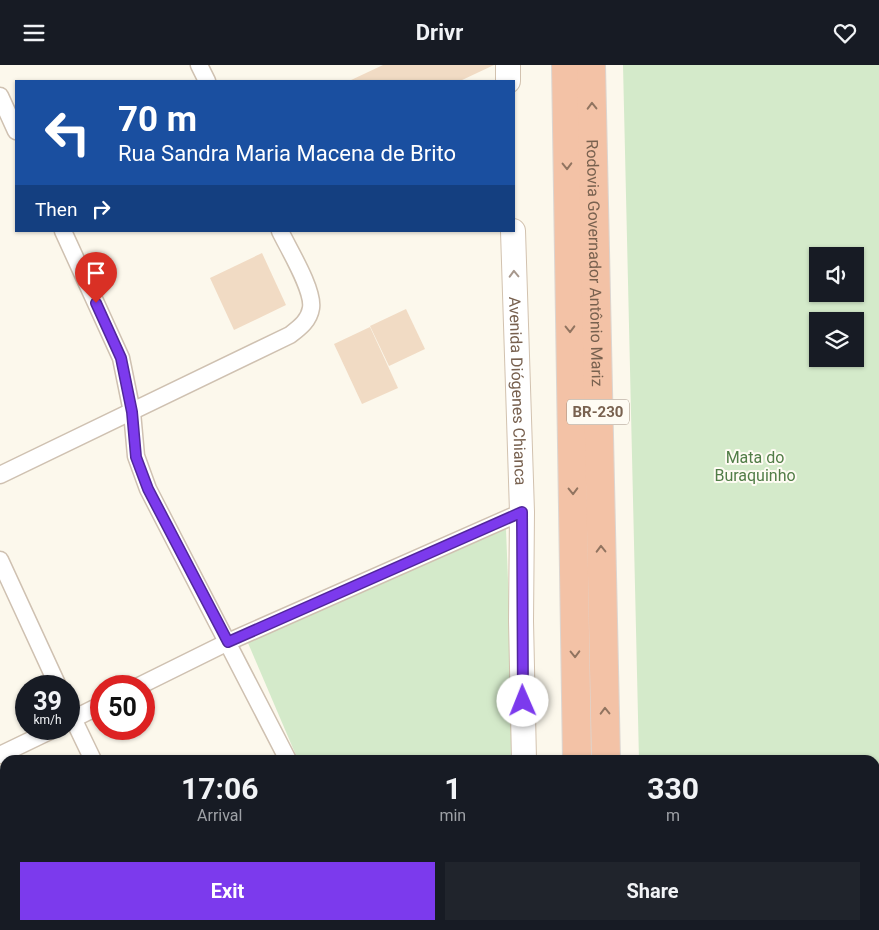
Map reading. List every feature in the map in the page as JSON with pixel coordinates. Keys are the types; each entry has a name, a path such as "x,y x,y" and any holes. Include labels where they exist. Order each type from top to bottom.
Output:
{"highway":[{"name":"Rodovia Governador Antônio Mariz","path":"566,65 577,755"},
{"name":"Rodovia Governador Antônio Mariz","path":"591,65 606,755"}],"main road":[{"path":"508,65 508,80"},
{"name":"Avenida Diógenes Chianca","path":"513,232 522,512 524,755"}],"street":[{"path":"199,65 206,80"},
{"path":"0,96 15,129"},
{"path":"63,232 121,358 132,412 136,457 148,489 285,755"},
{"path":"0,475 290,335 304,324 311,308 311,295 280,232"},
{"path":"155,678 228,642 522,512"},
{"path":"0,560 53,675"},
{"path":"80,736 90,755"},
{"path":"0,755 31,740"}],"green space":[{"name":"Mata do Buraquinho","path":"623,65 879,65 879,755 639,755"},
{"path":"506,529 515,755 296,755 248,643"}],"building":[{"path":"383,65 494,65 462,80 351,80"},
{"path":"262,253 286,305 234,330 210,278"},
{"path":"406,309 425,349 389,366 370,326"},
{"path":"370,327 398,388 362,404 334,344"}],"route":[{"path":"96,303 121,358 132,412 136,457 148,489 228,642 522,512 521,621 523,701"}]}
